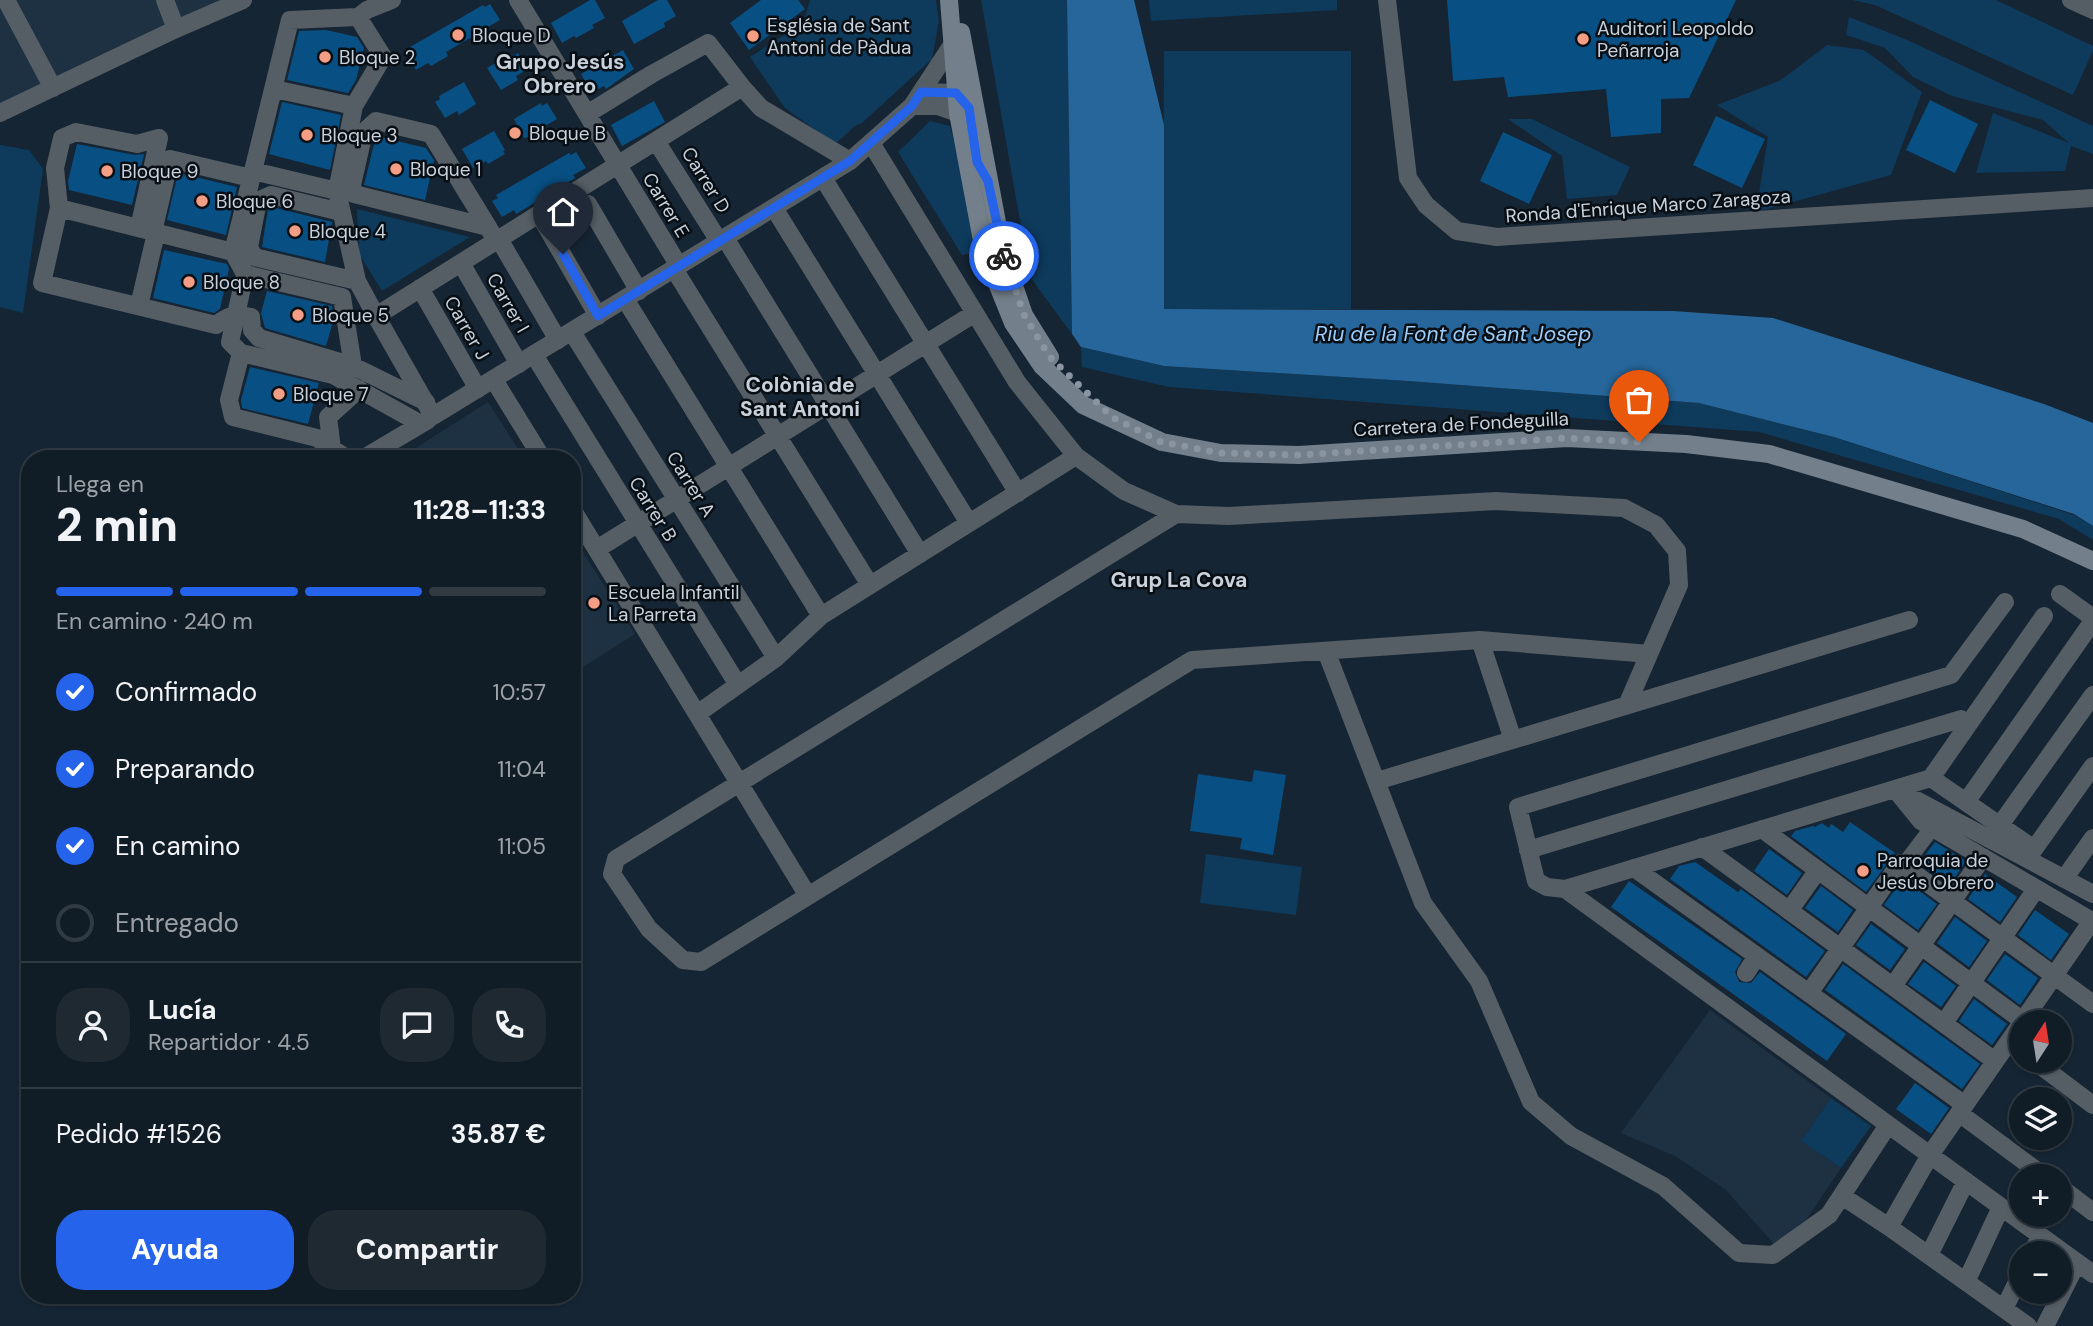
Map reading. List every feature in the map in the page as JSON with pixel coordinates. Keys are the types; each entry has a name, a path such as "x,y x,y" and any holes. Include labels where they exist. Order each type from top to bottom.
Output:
{"main road":[{"name":"Carretera de Fondeguilla","path":"949,0 957,113 984,251 1013,323 1042,366 1083,405 1161,442 1221,453 1299,455 1567,438 1686,444 1769,454 2023,529 2093,561"},
{"name":"Carretera de Fondeguilla","path":"955,0 1003,254 1024,315 1049,356 1112,417"}],"street":[{"path":"6,0 53,88"},
{"path":"165,0 176,29"},
{"path":"0,113 243,0"},
{"path":"390,0 358,17 290,20 233,252 245,274 230,342 241,353 333,374 359,389 427,414"},
{"name":"Carrer E","path":"518,0 676,268 870,585"},
{"name":"Ronda d'Enrique Marco Zaragoza","path":"1387,0 1408,178 1426,205 1457,231 1497,237 2093,198"},
{"path":"2071,0 2093,10"},
{"path":"358,17 383,57 354,106 337,191 357,281 427,414"},
{"path":"587,114 708,43 761,108 850,161"},
{"path":"375,450 427,414 486,384 850,161 917,99 952,45"},
{"path":"938,106 956,93 967,70"},
{"path":"376,316 461,263 494,235 539,214 742,88"},
{"path":"274,89 354,106"},
{"path":"917,99 956,93"},
{"path":"956,93 969,108 977,162 988,181"},
{"path":"917,99 957,113"},
{"name":"Carrer A","path":"494,235 354,194 352,185 364,132 376,121 431,134 494,235 676,500 776,658"},
{"path":"139,306 159,138 137,144 76,132 62,138 55,168 59,208 43,283 216,325 237,313 251,317 252,330 259,338 354,366 427,414"},
{"name":"Carrer D","path":"656,141 828,405 920,554"},
{"path":"872,143 1017,382 1076,456 1124,491 1176,514 1229,516 1496,501 1624,508 1656,525 1677,551 1679,586 1627,705"},
{"path":"150,231 170,159 337,191"},
{"path":"823,178 1018,493"},
{"path":"341,212 271,195 258,201 249,247 254,257 357,281"},
{"path":"588,204 632,295 729,467 821,616"},
{"path":"59,208 233,252"},
{"path":"774,208 969,523"},
{"path":"539,214 598,316"},
{"name":"Carrer I","path":"461,263 526,360"},
{"path":"245,274 342,298 354,366"},
{"name":"Carrer J","path":"420,288 486,384 536,450"},
{"path":"597,549 975,313"},
{"path":"241,353 229,400 233,417 317,438 334,450"},
{"name":"Carrer B","path":"526,360 638,524 738,685"},
{"path":"338,450 328,417 359,389"},
{"path":"698,714 776,658 821,616 1076,456"},
{"path":"1176,514 616,859 612,874 649,929 683,960 701,962 1192,660 1479,640 1649,654"},
{"path":"581,523 808,896"},
{"path":"1966,802 2093,620 2060,594"},
{"path":"2005,602 1951,675 1518,807 1536,881 1547,887 1566,888 1931,778 2044,616"},
{"path":"1377,781 1909,620"},
{"path":"1479,640 1513,740"},
{"path":"1326,651 1423,903 1479,982 1531,1102 1571,1136 1663,1186 1740,1253 1773,1255 1829,1215 1888,1125"},
{"path":"2000,825 2093,695"},
{"path":"1528,850 1961,719 1968,724"},
{"path":"2030,854 2093,766"},
{"path":"1931,778 2000,825 2030,854 2064,879 2093,894"},
{"path":"1895,789 2030,854"},
{"path":"1895,789 1921,821 2092,921 2030,1010"},
{"path":"1903,865 1932,828"},
{"path":"1762,829 2009,1012"},
{"path":"2064,879 2093,838"},
{"path":"1702,847 1996,1060"},
{"path":"1893,986 1983,858"},
{"path":"1809,993 1900,863 2093,1004"},
{"path":"1634,868 1809,993 1962,1109 2029,1164"},
{"path":"1789,911 1818,870"},
{"path":"1566,888 2093,1274"},
{"path":"1944,1023 2036,889"},
{"path":"1746,973 1757,956"},
{"path":"1889,1227 1930,1155 1996,1060 2009,1051"},
{"path":"2050,1073 2093,1105"},
{"path":"1928,1255 1966,1181"},
{"path":"1842,1196 2028,1326"},
{"path":"2072,1196 2093,1212"},
{"path":"1966,1282 2001,1207"},
{"path":"2038,1241 2040,1236"},
{"path":"2045,1326 2077,1262"},
{"path":"2004,1309 2009,1299"}],"shaded area":[{"path":"0,0 252,0 101,64 0,122"},
{"path":"810,0 936,0 939,21 932,59 835,144 785,108 750,57 804,22"},
{"path":"981,0 1067,0 1072,334 1030,277"},
{"path":"1149,0 1337,0 1337,10 1151,21"},
{"path":"1852,0 1996,0 2093,46 2093,51 2073,95 1875,5"},
{"path":"1849,17 1905,39 2093,126 2093,154 2071,146 2065,171 1976,173 1993,113 2069,143 2043,120 1952,96 1913,77 1885,48 1846,35"},
{"path":"1827,45 1864,50 1922,92 1891,175 1756,212 1768,137 1717,105 1781,80"},
{"path":"1164,51 1351,51 1351,309 1163,309"},
{"path":"1508,119 1532,119 1630,167 1617,195 1567,199 1562,156"},
{"path":"930,121 950,126 984,251 962,255 898,152"},
{"path":"0,145 29,150 43,169 23,313 0,307"},
{"path":"357,209 470,237 382,291 359,254"},
{"path":"1081,347 1164,366 1699,403 1834,437 2074,515 2093,526 2093,540 2059,519 1759,432 1169,387 1082,367"},
{"path":"488,402 519,450 413,450"},
{"name":"Escuela Infantil La Parreta","path":"581,549 635,634 581,668"},
{"path":"1206,854 1302,867 1296,915 1200,903"},
{"path":"1710,1010 1831,1098 1801,1141 1841,1168 1806,1220 1774,1244 1725,1189 1675,1156 1621,1133"},
{"path":"1831,1098 1871,1126 1841,1168 1801,1141"}],"water":[{"name":"Riu de la Font de Sant Josep","path":"1067,0 1134,0 1164,125 1164,309 1673,311 1773,318 2044,404 2093,423 2093,526 2074,514 1834,437 1699,403 1164,366 1081,347 1072,334"}],"building":[{"path":"590,0 595,0 605,18 592,25 594,28 562,43 551,23"},
{"path":"658,0 667,0 676,16 664,23 665,27 634,44 622,21"},
{"name":"Església de Sant Antoni de Pàdua","path":"761,0 798,0 805,9 749,50 730,23"},
{"name":"Auditori Leopoldo Peñarroja","path":"1447,0 1736,0 1689,98 1661,99 1661,133 1611,137 1606,89 1508,97 1504,77 1453,81"},
{"name":"Bloque D","path":"490,4 500,20 488,27 489,31 446,52 448,56 431,66 428,63 416,70 407,53 412,50 410,47 483,5 485,7"},
{"name":"Bloque 2","path":"326,30 357,37 364,48 356,80 348,93 287,80 299,31"},
{"path":"623,50 634,69 606,89 604,86 591,93 581,74"},
{"path":"518,53 528,69 516,76 518,80 501,90 487,68"},
{"path":"464,82 476,104 459,115 457,111 445,118 435,102 440,99 439,96"},
{"path":"1930,100 1978,124 1955,173 1906,150"},
{"path":"654,101 665,122 622,146 611,125"},
{"name":"Bloque 3","path":"282,102 341,115 330,170 269,154"},
{"path":"541,103 542,106 547,103 557,119 545,126 547,130 530,140 528,137 524,138 514,119"},
{"path":"1716,116 1765,139 1742,188 1693,165"},
{"path":"494,131 505,154 488,164 486,161 473,168 462,149"},
{"path":"1503,132 1552,155 1529,204 1480,181"},
{"name":"Bloque 1","path":"376,136 426,148 434,160 425,200 364,185"},
{"name":"Bloque 9","path":"77,144 135,155 144,154 132,205 69,190 68,181"},
{"path":"576,152 586,168 573,175 575,178 516,214 514,210 502,217 492,201 498,198 496,195 569,153 571,155"},
{"name":"Bloque 6","path":"178,173 237,187 226,235 167,220"},
{"name":"Bloque 4","path":"272,207 332,222 325,262 262,247 268,209"},
{"name":"Bloque 8","path":"164,250 227,264 229,269 220,309 214,313 153,298"},
{"name":"Bloque 5","path":"267,291 332,306 334,318 326,346 265,328 261,313"},
{"name":"Bloque 7","path":"250,367 319,383 308,424 242,408 241,400"},
{"path":"1254,770 1286,775 1273,855 1240,849 1242,838 1190,831 1198,774 1252,782"},
{"name":"Parroquia de Jesús Obrero","path":"1850,822 1895,853 1866,892 1791,836 1795,831 1822,823 1829,828 1831,824 1843,832"},
{"path":"1935,842 1966,861 1950,885 1919,863"},
{"path":"1769,849 1802,873 1787,895 1754,871"},
{"path":"1695,862 1738,892 1741,889 1825,951 1806,977 1670,879 1679,866"},
{"path":"1985,874 2017,897 2000,922 1968,899"},
{"path":"1903,879 1937,904 1918,930 1884,905"},
{"path":"1629,881 1742,959 1735,972 1739,982 1751,983 1760,972 1846,1034 1827,1061 1611,907"},
{"path":"1821,886 1853,910 1838,932 1805,908"},
{"path":"2035,910 2069,934 2051,960 2018,935"},
{"path":"1955,917 1987,941 1969,967 1937,943"},
{"path":"1871,924 1905,949 1890,970 1856,945"},
{"path":"2005,954 2038,978 2020,1005 1987,980"},
{"path":"1924,962 1956,986 1941,1007 1908,984"},
{"path":"1843,964 1980,1064 1962,1089 1825,990"},
{"path":"1974,999 2007,1024 1992,1045 1959,1021"},
{"path":"1915,1083 1949,1108 1931,1134 1896,1109"}],"way so far":[{"path":"1004,256 1024,315 1049,356 1112,417 1161,442 1221,453 1299,455 1567,438 1639,442"}],"place":[{"name":"Bloque D","path":"458,35"},
{"name":"Església de Sant Antoni de Pàdua","path":"753,36"},
{"name":"Auditori Leopoldo Peñarroja","path":"1583,39"},
{"name":"Bloque 2","path":"325,57"},
{"name":"Bloque B","path":"515,133"},
{"name":"Bloque 3","path":"307,135"},
{"name":"Bloque 1","path":"396,169"},
{"name":"Bloque 9","path":"107,171"},
{"name":"Bloque 6","path":"202,201"},
{"name":"Bloque 4","path":"295,231"},
{"name":"Bloque 8","path":"189,282"},
{"name":"Bloque 5","path":"298,315"},
{"name":"Bloque 7","path":"279,394"},
{"name":"Escuela Infantil La Parreta","path":"594,603"},
{"name":"Parroquia de Jesús Obrero","path":"1863,871"}],"district":[{"name":"Grupo Jesús Obrero","path":"560,74"},
{"name":"Colònia de Sant Antoni","path":"800,397"},
{"name":"Grup La Cova","path":"1179,580"}],"route":[{"path":"563,254 598,316 850,161 912,106 921,92 956,93 969,108 977,162 988,181 1004,256"}]}
